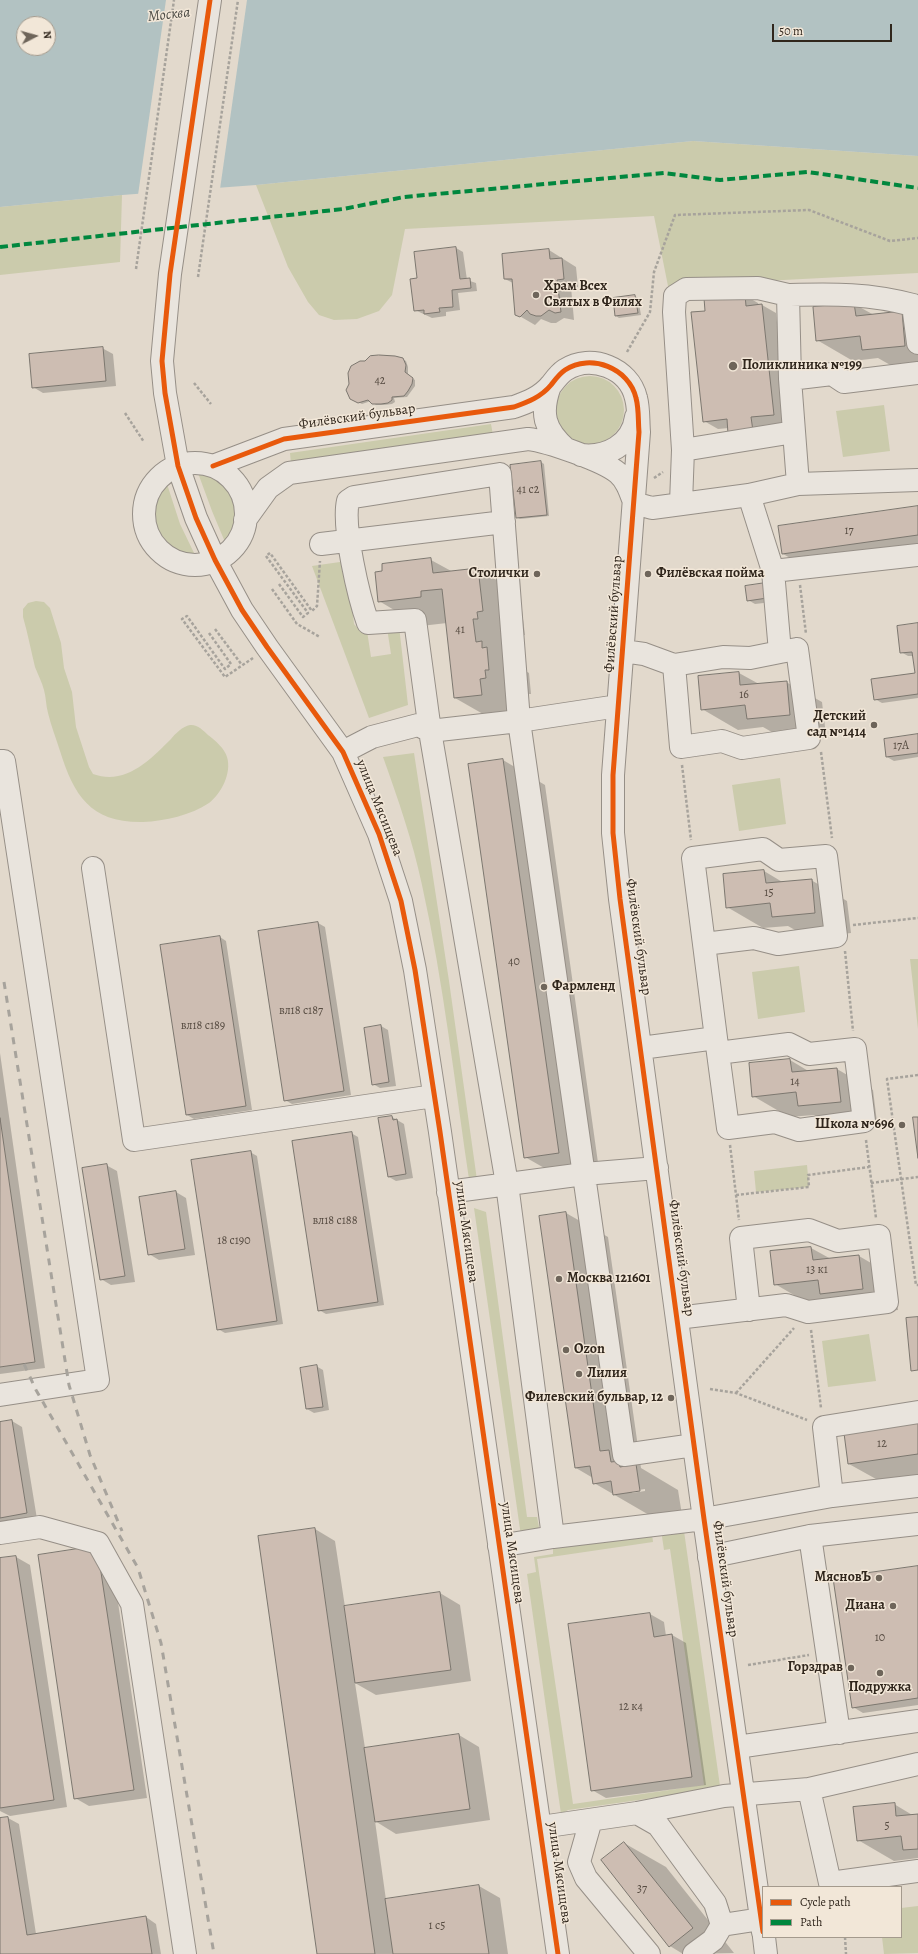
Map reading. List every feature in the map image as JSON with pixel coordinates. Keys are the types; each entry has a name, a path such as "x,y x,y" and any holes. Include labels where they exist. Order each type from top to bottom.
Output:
{"street":[{"name":"улица Мясищева","path":"210,0 170,274 162,361 164,393 178,466 196,518 215,560 242,610 344,752 379,834 401,901 415,970 434,1096 541,1827 558,1954"},
{"path":"681,503 683,450 674,312 675,296 686,289 758,288 788,295 857,294 886,298 913,305 918,343"},
{"path":"788,295 790,379 798,484"},
{"name":"Филёвский бульвар","path":"213,466 284,439 514,407 530,402 550,386 561,374 575,365 591,363 607,365 616,370 631,386 636,398 639,432 613,774 613,833 620,899 709,1557 762,1922"},
{"path":"790,379 832,374 844,382 918,374"},
{"name":"Филёвский бульвар","path":"550,386 545,399 544,413 548,427 555,439 573,452 617,472 627,484 634,503"},
{"name":"Филёвский бульвар","path":"245,520 268,488 289,473 528,439 592,456 614,450 624,442 631,433 636,422 637,410"},
{"path":"683,450 794,432"},
{"path":"196,463 213,466 228,475 240,489 245,502 244,528 239,540 231,550 215,560 196,565 183,564 168,557 156,547 148,533 144,518 146,503 151,488 167,471 178,466 196,463"},
{"path":"553,1537 506,1184 430,731 415,620 368,623 361,604 349,540 347,507 348,501 354,497 500,474 519,721 624,1455 694,1445"},
{"path":"634,503 652,508 749,495 798,484 918,480"},
{"path":"749,495 773,571 780,652"},
{"path":"321,544 504,522"},
{"path":"773,571 918,555"},
{"path":"623,651 644,654 674,665 723,657 750,658 797,648 810,738 742,748 722,742 680,747 674,665"},
{"path":"344,752 372,737 418,725 430,731 519,721 618,706"},
{"path":"0,761 4,761 98,1380 0,1395"},
{"path":"641,1048 717,1045 789,1044 809,1054 855,1049 864,1121 800,1130 775,1122 728,1128 717,1045 704,944 693,858 763,849 779,860 826,856 836,936 778,944 754,938 704,944"},
{"path":"93,868 134,1140 434,1096"},
{"path":"448,1192 584,1174 657,1168"},
{"path":"677,1318 749,1310 786,1305 808,1312 888,1302 879,1236 838,1241 809,1230 741,1238 749,1310"},
{"path":"832,1496 824,1427 918,1412"},
{"path":"499,1546 553,1537 704,1519 832,1496 918,1486"},
{"path":"709,1557 810,1536 918,1524"},
{"path":"0,1533 40,1527 98,1543 132,1604 185,1954"},
{"path":"810,1536 839,1733"},
{"path":"737,1747 918,1721"},
{"path":"541,1827 637,1813 724,1796 809,1789 918,1764"},
{"path":"809,1789 830,1883 918,1871"},
{"path":"637,1813 658,1825 715,1903 722,1925 713,1940 694,1954"},
{"path":"591,1820 579,1862 586,1878 649,1954"},
{"path":"722,1925 762,1929"},
{"name":"Филёвский бульвар","path":"764,1938 766,1954"}],"path":[{"path":"136,268 174,0"},
{"path":"198,277 238,0"},
{"path":"627,352 650,312 654,272 675,215 809,210 890,241 918,238"},
{"path":"194,383 211,404"},
{"path":"125,413 144,442"},
{"path":"279,584 303,617 308,613 266,556 270,553 312,611 318,606 321,544"},
{"path":"798,569 806,639"},
{"path":"272,589 297,624 320,637"},
{"path":"209,633 231,664 225,669 188,616 182,619 225,677 253,658"},
{"path":"215,629 242,665"},
{"path":"680,747 693,858"},
{"path":"820,748 832,841"},
{"path":"850,926 918,918"},
{"path":"845,950 855,1049"},
{"path":"918,1075 887,1079 916,1285 918,1284"},
{"path":"864,1121 879,1236"},
{"path":"728,1128 741,1238"},
{"path":"736,1194 809,1186 808,1175 869,1167"},
{"path":"871,1183 918,1177"},
{"path":"736,1393 808,1312"},
{"path":"710,1389 736,1393 824,1427 808,1312"},
{"path":"748,1665 827,1653"},
{"path":"845,1938 846,1954"}],"green space":[{"path":"693,141 918,156 918,273 668,286 654,216 405,229 392,295 379,311 357,319 334,320 319,315 308,302 288,267 256,185"},
{"path":"122,195 120,262 0,275 0,207"},
{"path":"583,376 597,376 609,382 618,391 624,403 622,423 614,434 603,442 597,444 583,444 577,442 566,434 558,423 556,417 556,403 558,397 566,386 577,378"},
{"path":"884,405 890,451 843,457 836,411"},
{"path":"491,424 493,435 291,464 290,453"},
{"path":"198,473 210,475 220,481 228,489 233,498 235,521 225,542 212,511"},
{"path":"167,484 180,524 195,555 182,552 171,546 157,529 155,507 159,495"},
{"path":"347,561 354,624 360,631 367,631 371,657 391,654 387,628 399,626 408,705 369,718 312,566"},
{"path":"36,601 44,602 50,608 61,643 64,668 72,692 76,727 89,767 93,774 105,777 116,777 126,774 146,762 182,729 190,725 195,725 202,729 219,745 227,757 227,776 218,794 209,803 178,817 143,822 110,818 87,804 79,794 65,767 49,718 43,687 35,667 23,617 23,609 28,603"},
{"path":"414,753 449,981 477,1180 470,1186 443,997 430,922 410,837 383,757"},
{"path":"780,778 786,824 739,831 732,785"},
{"path":"910,959 918,959 918,1029"},
{"path":"799,966 805,1012 758,1019 752,972"},
{"path":"807,1165 809,1187 756,1192 754,1171"},
{"path":"474,1208 486,1212 527,1517 537,1517 539,1527 536,1533 521,1536"},
{"path":"869,1334 876,1381 828,1387 822,1341"},
{"path":"683,1524 720,1786 716,1789 568,1810 561,1814 527,1574 536,1572 534,1557 553,1554 553,1548 652,1534 653,1542 537,1559 573,1804 704,1785 670,1549 664,1550 661,1530"},
{"path":"918,1906 918,1953 884,1954 882,1938 902,1938 902,1908"}],"water":[{"name":"Москва","path":"0,0 918,0 918,156 693,141 256,185 122,195 0,207"}],"pier":[{"path":"166,0 247,0 220,189 138,195"}],"building":[{"path":"456,247 460,279 470,278 471,288 452,290 453,307 439,308 440,312 424,314 424,310 414,311 410,279 417,278 414,252"},
{"name":"Храм Всех Святых в Филях","path":"549,249 550,259 562,258 564,279 557,280 561,312 555,313 549,310 541,316 536,316 530,314 527,310 520,317 515,315 512,279 504,279 502,254"},
{"name":"Поликлиника №199","path":"745,294 746,306 762,304 774,415 751,417 753,431 728,434 727,419 703,422 691,312 705,311 704,298"},
{"path":"635,295 638,313 615,316 613,298"},
{"path":"854,303 856,316 902,311 905,346 862,350 860,336 816,341 813,307"},
{"path":"103,347 106,381 32,388 29,354"},
{"path":"379,355 403,358 406,365 405,372 413,378 412,384 408,391 404,396 392,397 392,400 388,403 381,404 372,404 368,400 358,403 350,399 346,390 349,384 348,373 351,366 360,361 365,361 370,356"},
{"path":"541,461 547,515 516,518 510,465"},
{"path":"918,506 918,535 782,554 778,526"},
{"path":"431,558 433,573 478,568 483,611 477,612 478,619 473,619 476,642 482,641 482,648 487,647 489,670 485,670 486,678 480,679 482,695 454,698 442,589 421,591 421,597 378,602 375,572 382,571 382,564"},
{"path":"772,582 774,597 747,601 745,586"},
{"path":"918,623 918,694 874,700 871,679 915,673 912,652 900,653 897,626"},
{"path":"739,672 740,685 787,681 790,715 747,719 745,705 701,710 698,676"},
{"path":"918,734 918,753 886,757 884,739"},
{"path":"503,759 559,1153 524,1158 468,764"},
{"path":"764,870 766,883 812,879 815,913 772,917 770,903 726,908 723,874"},
{"path":"318,922 344,1091 284,1101 258,931"},
{"path":"220,936 246,1106 186,1115 160,945"},
{"path":"381,1025 389,1082 372,1085 364,1028"},
{"path":"790,1059 792,1072 837,1068 841,1102 798,1106 796,1092 752,1097 749,1063"},
{"path":"392,1116 393,1120 397,1119 406,1174 388,1177 378,1118"},
{"path":"913,1117 918,1117 918,1158"},
{"path":"0,1118 35,1362 0,1367"},
{"path":"352,1132 378,1302 318,1311 292,1141"},
{"path":"251,1151 277,1321 217,1330 191,1160"},
{"path":"107,1164 125,1276 100,1280 82,1168"},
{"path":"176,1191 185,1249 148,1255 139,1197"},
{"path":"566,1212 600,1451 609,1450 611,1462 619,1461 620,1467 636,1464 640,1491 613,1495 611,1481 593,1484 590,1466 575,1468 539,1216"},
{"path":"811,1247 813,1260 859,1255 863,1289 820,1294 818,1280 774,1285 770,1251"},
{"path":"918,1317 918,1370 911,1371 906,1318"},
{"path":"317,1365 323,1407 306,1409 300,1368"},
{"path":"12,1420 27,1513 0,1518 0,1422"},
{"path":"918,1422 918,1454 848,1464 844,1433"},
{"path":"315,1528 375,1954 317,1954 258,1536"},
{"path":"97,1546 134,1790 74,1799 38,1555"},
{"path":"16,1556 54,1800 0,1808 0,1558"},
{"path":"918,1566 918,1698 852,1708 833,1578"},
{"path":"440,1592 451,1670 355,1683 344,1606"},
{"path":"650,1613 654,1637 672,1634 692,1777 591,1791 568,1624"},
{"path":"459,1734 470,1809 375,1822 364,1748"},
{"path":"895,1803 896,1816 918,1814 918,1849 903,1850 901,1836 857,1841 853,1807"},
{"path":"8,1817 27,1935 146,1916 152,1954 0,1954 0,1818"},
{"path":"624,1842 693,1928 669,1947 601,1860"},
{"path":"479,1885 489,1954 393,1954 385,1899"}],"railway":[{"path":"4,982 69,1385 90,1455 122,1531"},
{"path":"24,1364 36,1390 138,1568 161,1643 214,1954"}],"marked path":[{"path":"0,247 343,209 404,197 664,173 720,180 808,172 918,188"}],"cycle path":[{"path":"210,0 170,274 162,361 165,393 178,466 196,518 215,560 242,610 343,752 379,834 401,901 415,970 440,1132 558,1954"},
{"path":"213,466 284,439 514,407 539,396 559,375 575,365 597,363 608,366 617,371 632,387 636,398 639,432 613,775 613,833 620,899 704,1519 762,1925"}],"place":[{"name":"Храм Всех Святых в Филях","path":"536,295"},
{"name":"Поликлиника №199","path":"733,366"},
{"name":"Столички","path":"537,574"},
{"name":"Филёвская пойма","path":"648,574"},
{"name":"Детский сад №1414","path":"874,725"},
{"name":"Фармленд","path":"544,987"},
{"name":"Школа №696","path":"902,1125"},
{"name":"Москва 121601","path":"559,1279"},
{"name":"Ozon","path":"566,1350"},
{"name":"Лилия","path":"579,1374"},
{"name":"Филевский бульвар, 12","path":"671,1398"},
{"name":"МясновЪ","path":"879,1578"},
{"name":"Диана","path":"893,1606"},
{"name":"Горздрав","path":"851,1668"},
{"name":"Подружка","path":"880,1673"}]}
